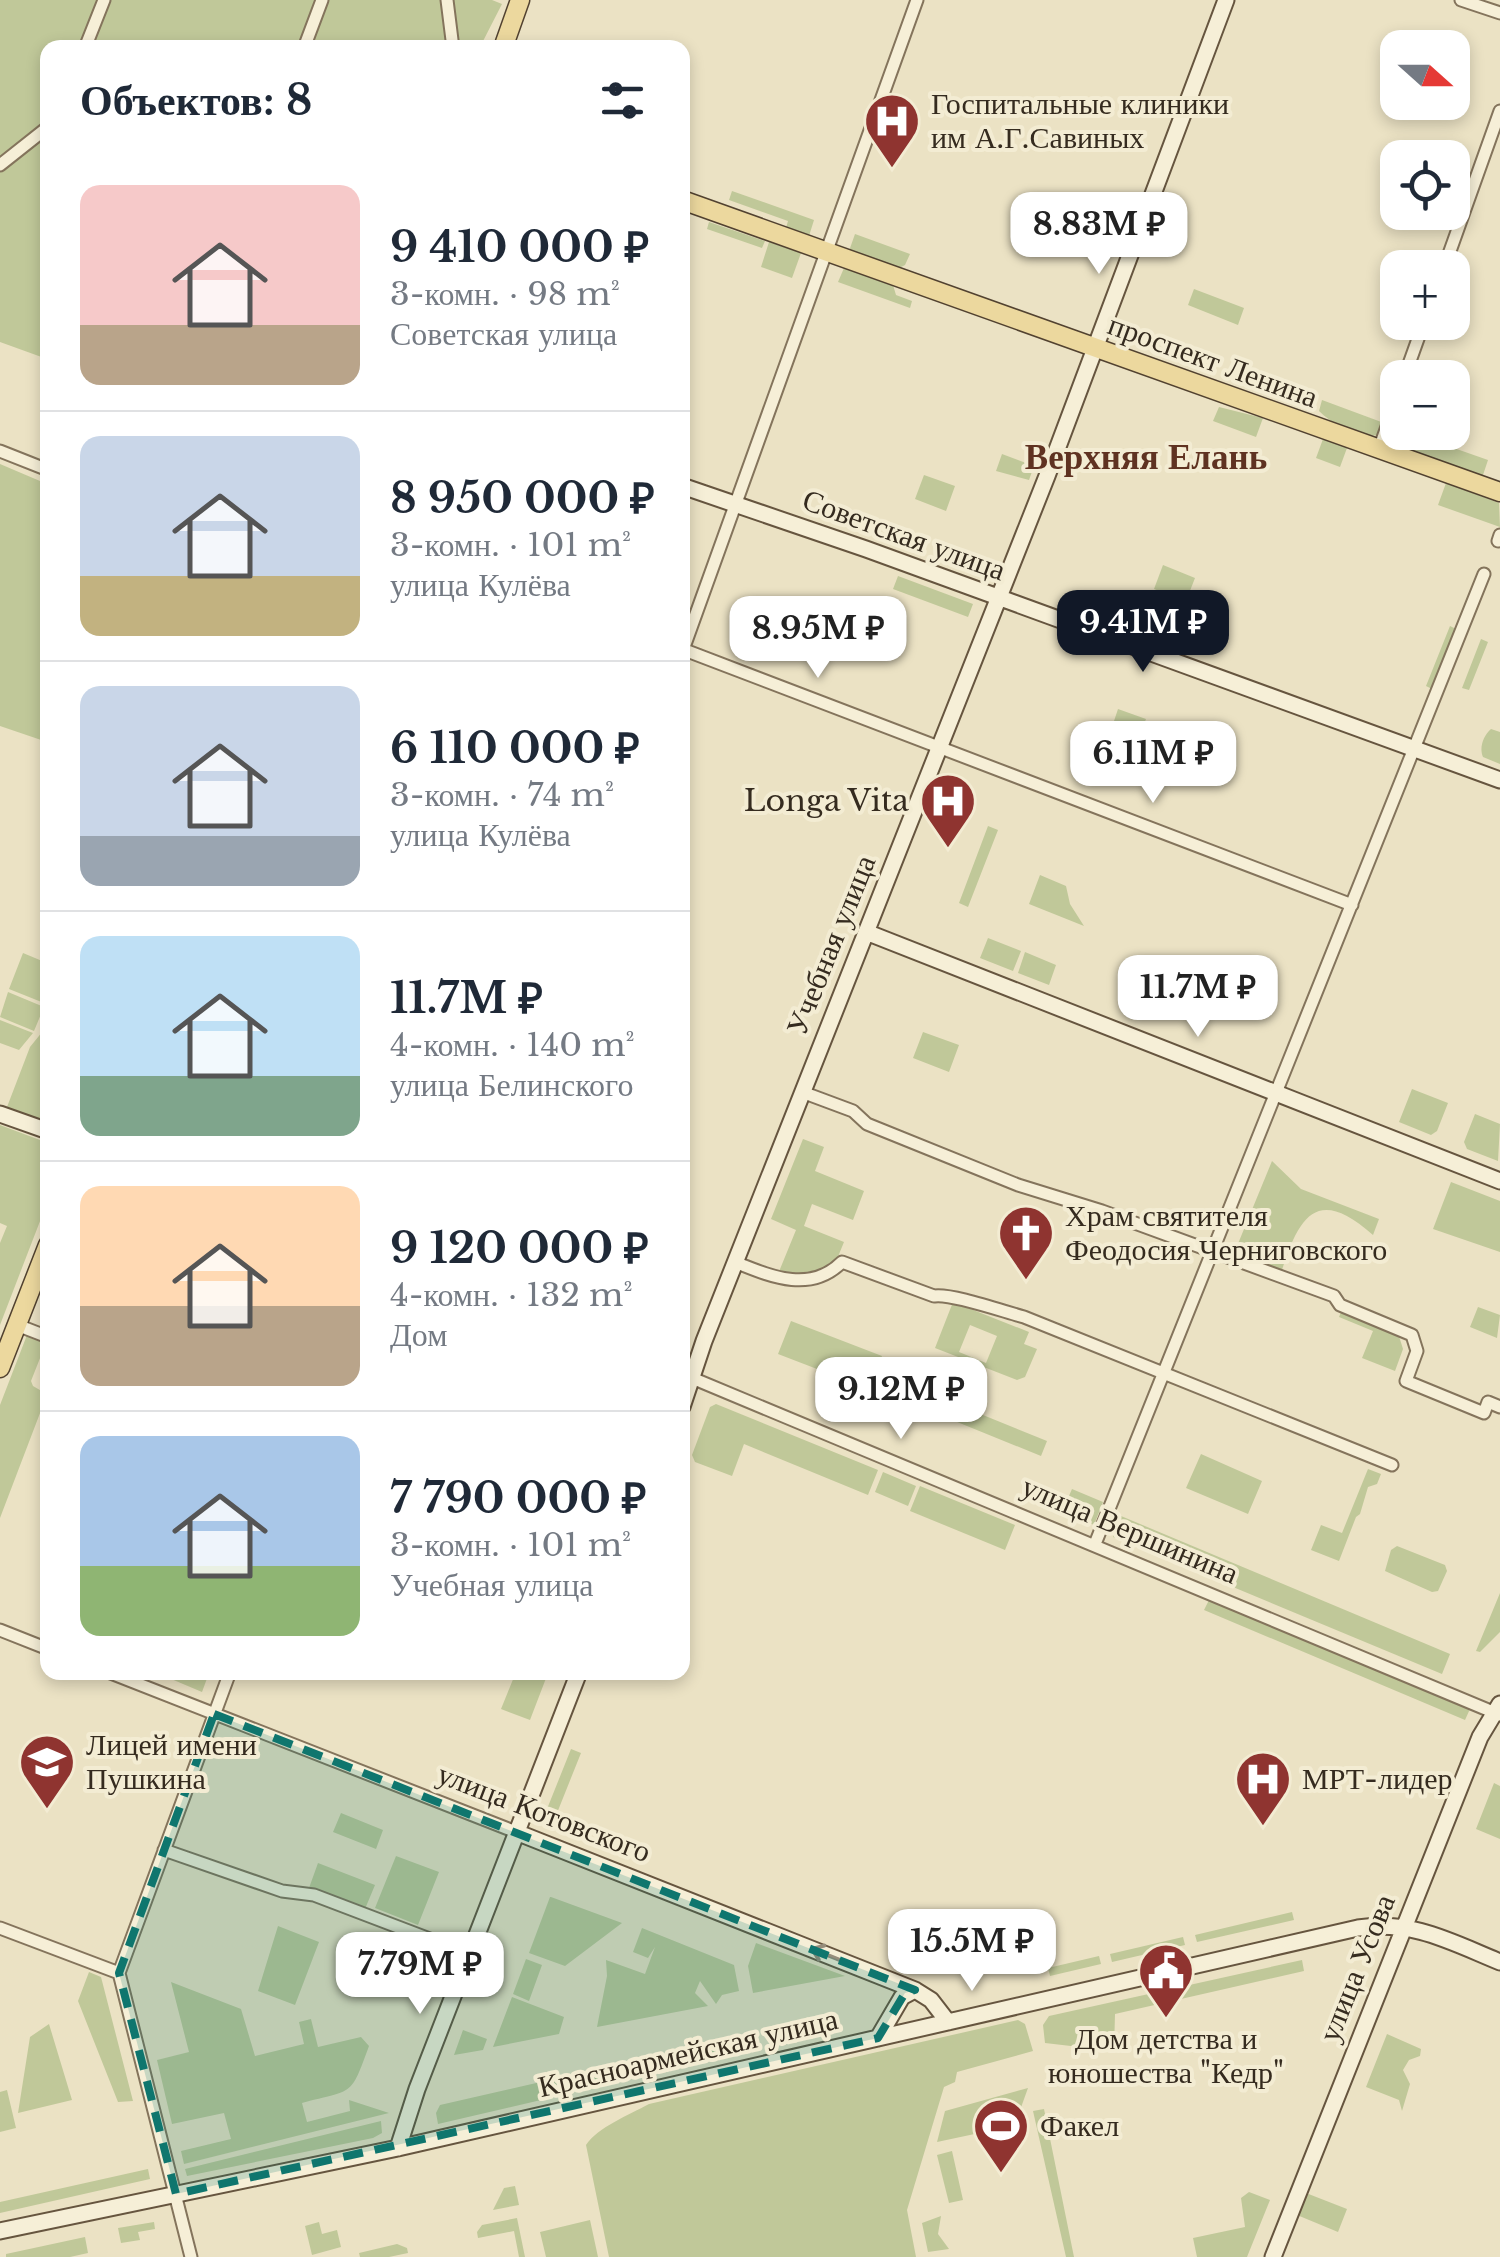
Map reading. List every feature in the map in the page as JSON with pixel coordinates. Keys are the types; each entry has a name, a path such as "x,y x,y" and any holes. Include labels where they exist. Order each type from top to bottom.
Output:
{"main road":[{"path":"506,40 520,0"},
{"name":"Учебная улица","path":"690,1370 1096,349 1226,0"},
{"name":"проспект Ленина","path":"690,203 1500,492"},
{"name":"Советская улица","path":"690,489 1500,780"},
{"path":"866,932 1500,1181"},
{"path":"0,1114 40,1128"},
{"path":"0,1368 40,1265"},
{"path":"398,2148 402,2128 576,1680"},
{"name":"улица Усова","path":"1274,2257 1483,1730 1498,1710"},
{"name":"улица Котовского","path":"516,1832 915,1990 931,2000 948,2022"},
{"name":"Красноармейская улица","path":"0,2231 398,2148 1342,1931 1404,1925 1500,1962"},
{"path":"878,2038 902,1997 915,1990"}],"street":[{"path":"88,40 104,0"},
{"path":"307,40 322,0"},
{"path":"447,0 452,40"},
{"path":"690,631 917,0"},
{"path":"1461,0 1500,14"},
{"path":"1450,250 1500,112"},
{"path":"0,165 40,133"},
{"path":"1378,450 1380,445"},
{"path":"0,451 40,467"},
{"path":"1095,1544 1484,574"},
{"path":"690,653 1352,904"},
{"path":"802,1092 852,1112 867,1124 970,1166 1334,1296 1340,1305 1412,1336 1417,1351 1406,1381 1484,1413 1488,1402 1500,1407"},
{"path":"736,1262 787,1282 817,1276 842,1262 934,1296 947,1293 980,1306 1024,1316 1392,1465"},
{"path":"16,1325 40,1334"},
{"name":"улица Вершинина","path":"690,1378 1498,1710"},
{"path":"0,1630 40,1646"},
{"name":"улица Котовского","path":"128,1680 516,1832"},
{"path":"191,2257 119,1973 227,1680"},
{"path":"164,1850 282,1890 314,1895 469,1954"},
{"path":"0,1928 119,1973"}],"highlighted area":[{"path":"214,1714 915,1990 905,1993 878,2038 176,2194 119,1973"}],"green space":[{"path":"0,0 98,0 83,40 40,40 40,125 0,160"},
{"path":"108,0 492,0 502,4 484,40 93,40"},
{"path":"40,138 40,356 0,342 0,172"},
{"path":"732,191 814,220 809,236 786,228 788,221 729,200"},
{"path":"709,222 765,241 762,248 707,229"},
{"path":"855,234 910,254 905,265 899,268 849,251"},
{"path":"769,242 801,253 792,278 761,267"},
{"path":"844,268 893,285 896,295 912,301 910,308 838,282"},
{"path":"1194,289 1244,308 1238,325 1188,305"},
{"path":"1322,400 1380,422 1380,434 1356,433 1319,411"},
{"path":"1219,407 1263,418 1256,437 1213,421"},
{"path":"1323,439 1347,448 1340,467 1316,458"},
{"path":"1403,450 1459,450 1488,460 1482,478"},
{"path":"1002,454 1034,466 1029,480 996,471"},
{"path":"0,464 40,481 40,740 0,726"},
{"path":"924,475 955,486 946,511 915,499"},
{"path":"1446,483 1499,503 1500,527 1438,505"},
{"path":"1163,565 1195,578 1186,601 1154,589"},
{"path":"898,576 973,604 968,617 893,589"},
{"path":"1450,626 1458,630 1434,690 1426,686"},
{"path":"1481,639 1488,642 1469,690 1462,688"},
{"path":"1118,709 1146,719 1140,735 1113,724"},
{"path":"1491,729 1500,732 1500,764 1482,754 1482,742"},
{"path":"988,826 998,830 968,907 959,903"},
{"path":"1040,875 1066,886 1070,904 1084,926 1029,904"},
{"path":"988,938 1021,951 1013,971 980,958"},
{"path":"1025,952 1056,965 1049,985 1018,973"},
{"path":"23,953 40,960 40,1001 9,989"},
{"path":"8,992 40,1005 34,1031 0,1017"},
{"path":"0,1020 33,1033 19,1050 0,1043"},
{"path":"923,1032 959,1045 949,1072 913,1058"},
{"path":"40,1035 40,1119 7,1107 30,1047"},
{"path":"1412,1089 1448,1103 1437,1131 1431,1135 1399,1122"},
{"path":"1475,1114 1500,1124 1498,1161 1467,1149 1464,1142"},
{"path":"0,1125 40,1140 40,1221 0,1325 0,1243 7,1226 0,1223"},
{"path":"803,1139 824,1147 815,1171 864,1191 853,1220 812,1204 804,1226 844,1242 835,1264 803,1275 778,1274 796,1230 771,1219"},
{"path":"1272,1161 1301,1189 1379,1219 1373,1235 1339,1212 1325,1210 1304,1221 1282,1270 1235,1251"},
{"path":"1451,1182 1500,1201 1500,1252 1433,1229"},
{"path":"953,1302 1029,1332 1024,1344 1037,1349 1025,1377 1017,1380 935,1348","holes":["970,1325 997,1336 986,1363 959,1352"]},
{"path":"1478,1307 1500,1315 1497,1338 1470,1327"},
{"path":"1342,1310 1398,1333 1403,1349 1395,1371 1362,1358 1373,1331 1339,1317"},
{"path":"791,1321 882,1356 869,1389 778,1354"},
{"path":"27,1335 40,1340 40,1358 31,1381 40,1390 40,1413 0,1518 0,1405"},
{"path":"887,1376 1047,1441 1041,1456 881,1391"},
{"path":"716,1404 878,1470 868,1495 744,1444 732,1476 695,1462 692,1455 710,1407"},
{"path":"1201,1454 1262,1481 1248,1514 1186,1488"},
{"path":"1368,1469 1381,1474 1377,1484 1368,1487 1339,1561 1311,1550 1321,1525 1342,1533"},
{"path":"883,1472 916,1486 908,1506 875,1492"},
{"path":"920,1486 1015,1525 1005,1550 910,1511"},
{"path":"1072,1489 1103,1502 1094,1525 1062,1512"},
{"path":"1121,1516 1450,1654 1442,1674 1113,1537"},
{"path":"1397,1546 1445,1565 1447,1571 1438,1591 1432,1592 1385,1571 1391,1550"},
{"path":"1500,1593 1500,1632 1480,1652 1476,1651"},
{"path":"1210,1598 1470,1709 1465,1720 1204,1610"},
{"path":"174,1680 206,1680 202,1692"},
{"path":"513,1680 545,1680 530,1720 501,1709"},
{"path":"571,1749 581,1753 555,1818 545,1814"},
{"path":"1494,1783 1500,1786 1500,1839 1476,1829"},
{"path":"341,1813 383,1830 376,1849 333,1832"},
{"path":"396,1856 439,1872 418,1925 375,1908"},
{"path":"318,1863 375,1885 365,1909 309,1888"},
{"path":"550,1897 622,1923 565,1966 529,1953"},
{"path":"1292,1912 1294,1920 1197,1942 1195,1935"},
{"path":"278,1926 319,1942 295,2005 258,1991"},
{"path":"642,1928 734,1965 739,1991 722,1995 716,2004 700,1981 695,1993 708,2006 597,2027 607,1976 606,1960 645,1974 655,1947 648,1958 633,1952"},
{"path":"1183,1937 1185,1945 1112,1962 1110,1954"},
{"path":"756,1943 845,1976 753,1993 748,1966"},
{"path":"1099,1956 1101,1964 1050,1976 1048,1968"},
{"path":"526,1959 542,1965 529,2001 513,1994"},
{"path":"1302,1960 1304,1971 1115,2014 1114,2051 1045,2043 1043,2025 1049,2016"},
{"path":"89,1972 101,1977 133,2101 118,2102 78,2001"},
{"path":"171,1982 241,2009 255,2056 304,2044 299,2022 311,2019 318,2047 361,2037 369,2046 353,2083 341,2093 302,2103 307,2122 350,2111 349,2100 389,2113 184,2164 181,2151 231,2139 224,2113 172,2124 157,2060 189,2052"},
{"path":"512,1997 564,2017 559,2034 493,2047"},
{"path":"1018,2020 1025,2024 1033,2051 957,2072 955,2082 944,2087 907,2210 916,2257 609,2257 586,2145 614,2122 649,2104"},
{"path":"49,2024 72,2100 18,2113 30,2037"},
{"path":"463,2030 487,2039 483,2050 454,2055"},
{"path":"1387,2034 1421,2049 1420,2056 1409,2060 1403,2070 1410,2084 1402,2111 1399,2100 1366,2087"},
{"path":"744,2038 747,2052 587,2087 584,2072"},
{"path":"571,2075 575,2092 438,2124 436,2113 440,2105"},
{"path":"1028,2088 1019,2113 1021,2124 937,2142 945,2111"},
{"path":"7,2090 16,2128 0,2132 0,2092"},
{"path":"1044,2109 1074,2257 1066,2257 1033,2111"},
{"path":"381,2121 382,2133 373,2138 187,2176 185,2169"},
{"path":"952,2151 963,2200 949,2203 937,2155"},
{"path":"148,2169 150,2179 0,2213 0,2202"},
{"path":"515,2186 519,2205 493,2210 504,2188"},
{"path":"1249,2192 1270,2200 1247,2257 1197,2257 1193,2238 1245,2227 1241,2198"},
{"path":"1306,2193 1347,2209 1338,2232 1297,2215"},
{"path":"941,2216 938,2234 949,2249 928,2252 922,2223"},
{"path":"517,2218 525,2257 519,2257 514,2231 478,2238 482,2225"},
{"path":"590,2220 598,2257 546,2257 540,2232"},
{"path":"154,2222 155,2229 138,2232 140,2240 121,2243 118,2228"},
{"path":"319,2222 322,2234 337,2230 341,2247 312,2255 305,2226"},
{"path":"85,2237 88,2253 70,2257 6,2257 6,2254"},
{"path":"397,2244 407,2248 408,2253 360,2257 359,2253"}],"place":[{"name":"Госпитальные клиники им А.Г.Савиных","path":"892,170"},
{"name":"Longa Vita","path":"948,850"},
{"name":"Храм святителя Феодосия Черниговского","path":"1026,1282"},
{"name":"Лицей имени Пушкина","path":"47,1811"},
{"name":"МРТ-лидер","path":"1263,1828"},
{"name":"Дом детства и юношества \"Кедр\"","path":"1166,2020"},
{"name":"Факел","path":"1001,2175"}],"district":[{"name":"Верхняя Елань","path":"1146,457"}]}
